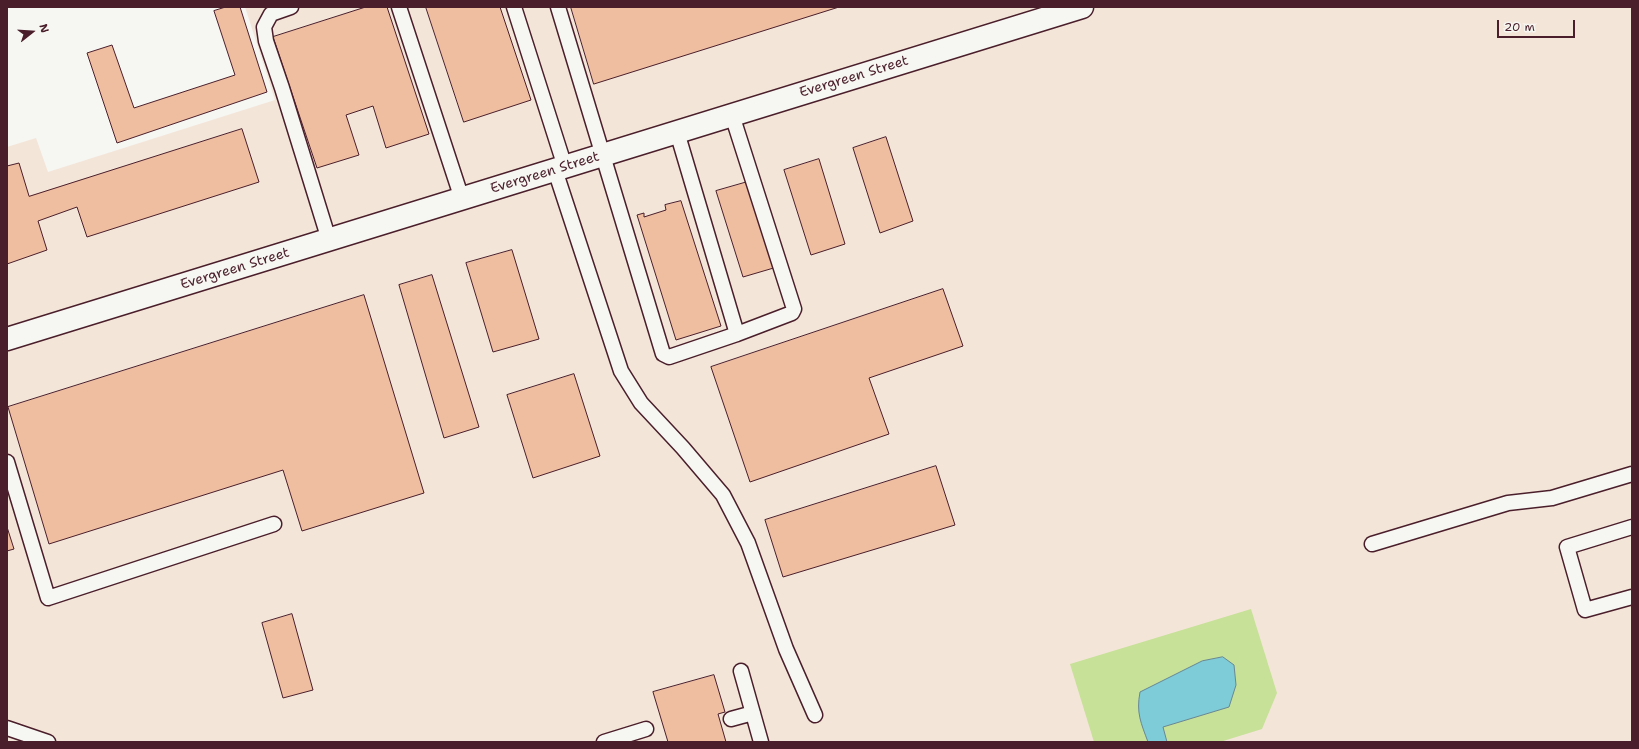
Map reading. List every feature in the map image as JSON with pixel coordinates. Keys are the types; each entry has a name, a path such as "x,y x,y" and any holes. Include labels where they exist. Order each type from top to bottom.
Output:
{"street":[{"name":"Evergreen Street","path":"7,339 1082,7"}],"lane":[{"path":"291,7 271,14 264,27 266,41 329,240"},
{"path":"399,7 462,199"},
{"path":"514,7 560,168 621,371 640,404 683,448 723,495 748,543 786,649 815,715"},
{"path":"558,7 663,354 669,357 737,334 792,313 794,309 732,115"},
{"path":"677,132 737,334"},
{"path":"7,462 48,598 274,524"},
{"path":"1372,544 1508,503 1552,498 1632,474"},
{"path":"1632,527 1567,547 1585,610 1632,597"},
{"path":"741,671 761,742"},
{"path":"731,719 753,713"},
{"path":"7,728 48,742"},
{"path":"604,742 646,729"}],"shaded area":[{"path":"245,7 1632,7 1632,742 7,742 7,147 36,138 48,172 275,100"}],"green space":[{"path":"1251,609 1277,693 1262,729 1220,742 1094,742 1070,664"}],"water":[{"path":"1223,657 1234,665 1236,685 1229,707 1163,727 1167,742 1148,742 1141,723 1139,712 1140,692 1202,661"}],"building":[{"path":"226,7 240,7 267,92 117,143 87,53 112,45 134,108 235,75 214,11"},
{"path":"366,7 387,7 429,134 386,148 373,106 346,115 359,155 317,168 273,37"},
{"path":"426,7 500,7 531,100 464,122"},
{"path":"571,7 839,7 594,84"},
{"path":"242,129 259,182 87,237 77,207 38,221 47,250 7,264 7,166 19,163 29,196"},
{"path":"886,137 913,221 880,233 853,148"},
{"path":"819,159 845,244 811,255 784,170"},
{"path":"751,181 777,267 743,277 716,191"},
{"path":"681,201 721,326 676,340 637,215 644,213 644,217 666,210 665,205"},
{"path":"512,250 539,339 493,352 466,263"},
{"path":"432,275 479,427 444,438 399,285"},
{"path":"943,289 963,346 869,378 889,434 750,482 711,367"},
{"path":"364,295 424,493 302,531 283,470 49,544 8,407"},
{"path":"574,374 600,456 533,478 507,395"},
{"path":"936,466 955,525 783,577 765,520"},
{"path":"7,527 14,549 7,551"},
{"path":"292,614 313,690 283,698 262,623"},
{"path":"714,675 725,712 718,714 726,742 668,742 653,692"}]}
